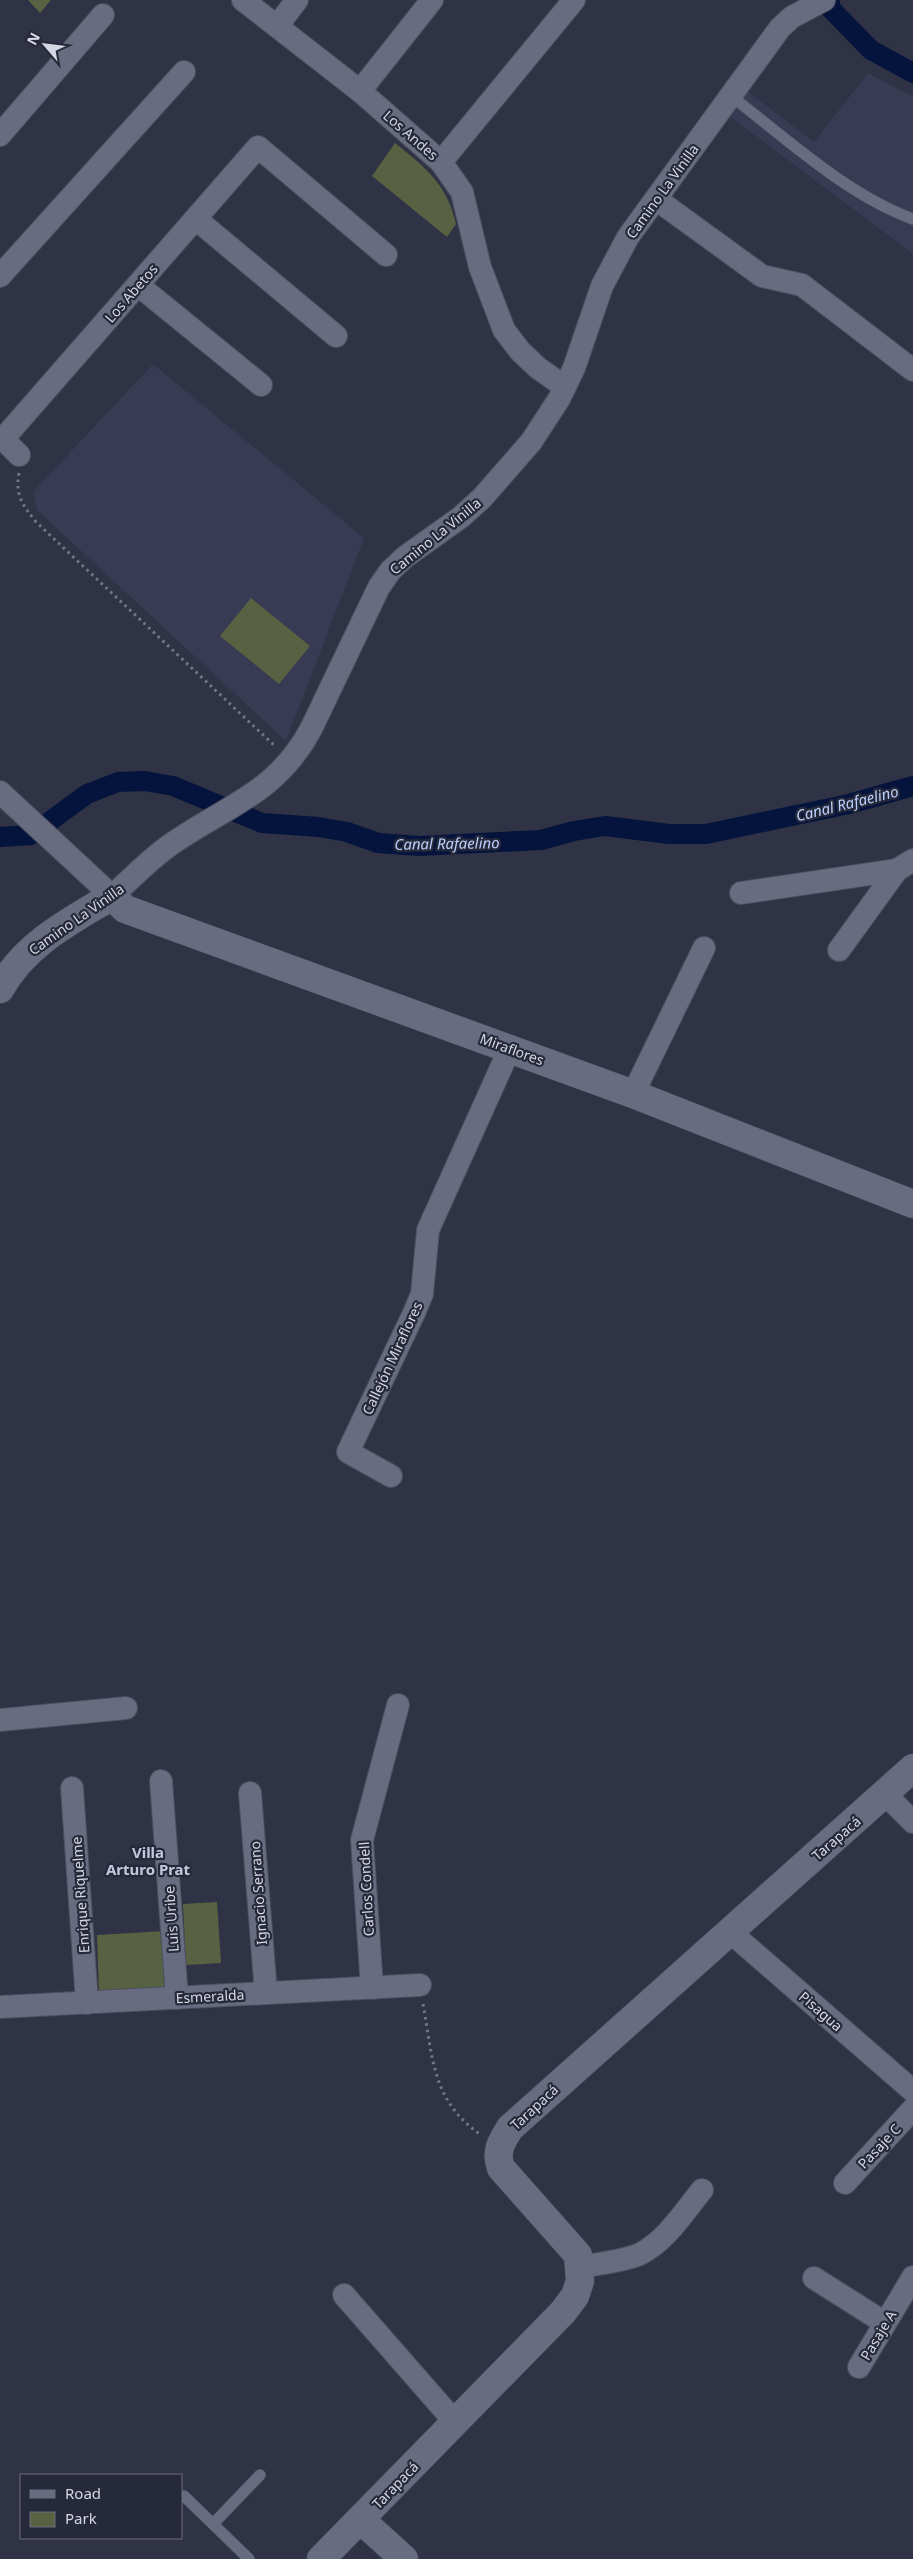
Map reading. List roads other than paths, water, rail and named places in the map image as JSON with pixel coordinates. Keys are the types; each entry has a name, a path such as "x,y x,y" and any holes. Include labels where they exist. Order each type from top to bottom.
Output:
{"street":[{"name":"Los Andes","path":"243,0 360,91 442,162 462,192 480,267 504,330 532,362 565,387"},
{"path":"277,26 297,0"},
{"path":"360,91 432,0"},
{"path":"442,162 574,0"},
{"name":"Camino La Vinilla","path":"0,989 11,971 37,943 112,896 165,849 265,786 300,750 379,586 391,570 482,498 531,442 565,387 613,262 656,199 780,28 792,17 823,1"},
{"path":"0,135 103,15"},
{"path":"0,276 184,72"},
{"name":"Los Abetos","path":"2,437 258,148 386,255"},
{"path":"656,199 762,276 802,285 913,370"},
{"path":"196,219 336,336"},
{"path":"138,285 261,385"},
{"path":"2,437 19,455"},
{"path":"0,792 112,896"},
{"path":"741,893 905,865"},
{"path":"839,950 905,865"},
{"name":"Miraflores","path":"112,896 125,908 633,1094 913,1204"},
{"path":"633,1094 704,948"},
{"name":"Callejón Miraflores","path":"391,1476 348,1452 422,1294 428,1230 510,1048"},
{"name":"Carlos Condell","path":"372,1988 362,1840 398,1705"},
{"path":"0,1720 126,1708"},
{"name":"Tarapacá","path":"321,2559 563,2312 575,2296 580,2281 578,2255 501,2168 497,2158 500,2144 510,2128 913,1768"},
{"name":"Luis Uribe","path":"160,1781 177,1998"},
{"name":"Enrique Riquelme","path":"72,1788 87,2003"},
{"name":"Ignacio Serrano","path":"250,1793 266,1994"},
{"path":"885,1794 912,1824"},
{"name":"Pisagua","path":"729,1931 913,2091"},
{"name":"Esmeralda","path":"0,2007 420,1985"},
{"name":"Pasaje C","path":"845,2183 913,2110"},
{"path":"580,2267 640,2254 656,2244 702,2190"},
{"name":"Pasaje A","path":"859,2367 913,2277"},
{"path":"814,2278 885,2323"},
{"path":"344,2295 455,2422"},
{"path":"361,2520 404,2559"}],"lane":[{"path":"731,96 862,196 891,211 913,219"},
{"path":"213,2524 260,2476"},
{"path":"184,2496 249,2559"}],"waterway":[{"path":"830,0 830,8 871,50 913,73"},
{"name":"Canal Rafaelino","path":"0,837 31,835 87,794 118,782 145,781 173,786 262,823 319,827 347,832 378,843 419,846 541,840 574,831 605,826 669,834 706,834 849,804 913,786"}],"district":[{"name":"Villa Arturo Prat","path":"148,1860"}]}
